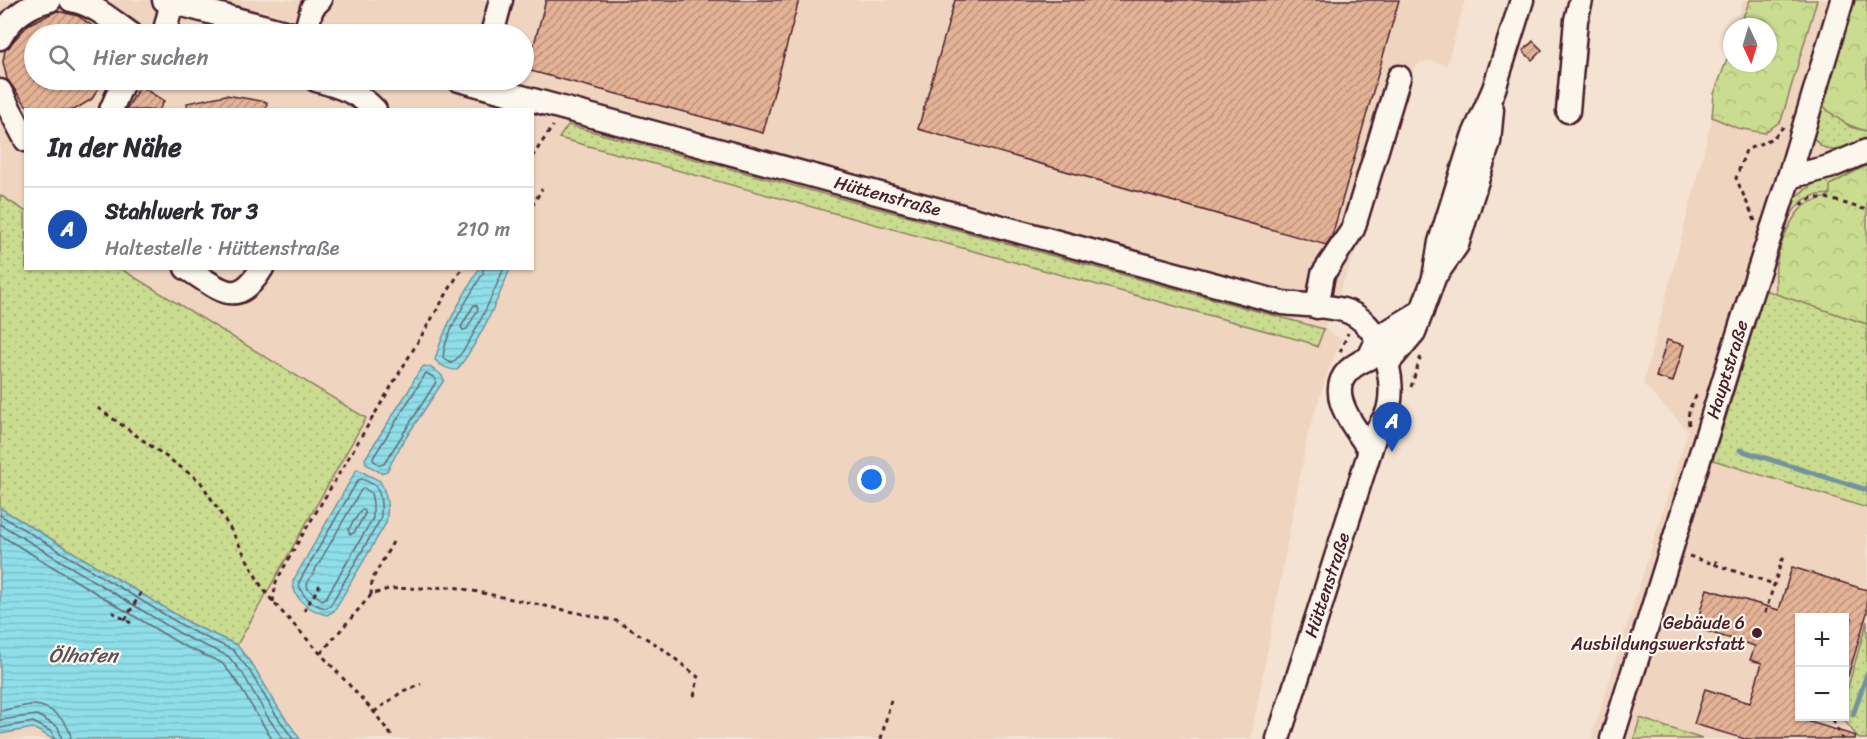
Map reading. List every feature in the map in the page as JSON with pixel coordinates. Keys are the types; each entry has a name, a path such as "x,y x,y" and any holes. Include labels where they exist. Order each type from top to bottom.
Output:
{"street":[{"path":"0,38 19,13 40,2 50,0"},
{"path":"71,0 88,5 116,24"},
{"path":"308,24 312,9 320,0"},
{"path":"495,24 501,0"},
{"path":"1373,441 1341,404 1339,387 1345,373 1355,364 1378,354 1414,332 1434,278 1457,245 1489,142 1494,89 1522,0"},
{"path":"1568,111 1576,20 1581,0"},
{"name":"Hauptstraße","path":"1612,739 1789,177 1842,0"},
{"path":"165,24 168,1 217,7 264,24"},
{"path":"1317,307 1323,274 1353,229 1399,76"},
{"path":"112,108 119,90"},
{"path":"349,90 368,99"},
{"name":"Hüttenstraße","path":"501,90 563,109 1283,303 1317,307 1351,329 1364,345 1378,354 1390,388 1386,415 1373,441 1278,739"},
{"path":"0,91 24,136"},
{"path":"1789,177 1829,167 1867,151"},
{"path":"190,270 231,293 249,288 261,270"}],"path":[{"path":"534,154 563,109"},
{"path":"534,203 542,189"},
{"path":"1800,206 1812,198 1826,198 1867,210"},
{"path":"273,602 276,582 294,549 461,270"},
{"path":"98,408 200,481 233,532 260,584 273,602 374,712 394,739"},
{"path":"371,595 372,580 394,540"},
{"path":"1670,550 1774,584"},
{"path":"1765,613 1782,560 1787,556"},
{"path":"1715,565 1717,558"},
{"path":"304,611 320,585"},
{"path":"321,653 371,595 388,590 454,587 531,601 617,621 659,646 698,677 694,697"},
{"path":"125,620 142,589"},
{"path":"112,612 131,623"},
{"path":"374,712 403,691 421,684"},
{"path":"881,739 892,696"},
{"path":"1833,721 1842,739"}],"shaded area":[{"path":"0,0 1465,0 1447,65 1431,61 1421,62 1414,68 1364,233 1324,329 1342,339 1329,369 1308,433 1251,739 300,739 237,645 193,625 0,508"},
{"path":"1743,0 1867,0 1867,739 1591,739 1688,431 1643,384 1724,72 1777,72 1777,18 1738,18"},
{"path":"33,728 53,739 0,739 0,734"}],"green space":[{"path":"1750,0 1817,0 1781,121 1764,133 1737,128 1712,117 1714,94 1723,70 1723,72 1777,72 1777,18 1743,18"},
{"path":"1849,0 1867,0 1867,131 1840,120 1819,101"},
{"path":"1819,101 1850,127 1867,131 1867,139 1837,150 1830,150 1818,143 1812,135"},
{"path":"568,125 1324,329 1317,347 1307,342 559,138"},
{"path":"1867,161 1867,165 1830,185 1831,195 1813,196 1806,199 1794,210 1781,232 1789,205 1795,197 1825,178"},
{"path":"1867,165 1867,324 1776,294 1776,265 1787,231 1796,214 1808,203 1830,195 1830,185"},
{"path":"0,195 24,210 24,270 123,270 366,418 237,645 193,625 0,508"},
{"path":"1765,290 1867,324 1867,508 1713,460"},
{"path":"1867,621 1867,739 1859,739 1845,721 1849,721 1849,683"},
{"path":"1640,718 1702,739 1634,739"}],"water":[{"path":"478,270 510,270 480,334 457,370 442,366 435,360 454,313"},
{"path":"424,366 436,371 444,380 401,445 387,471 381,473 366,464 365,459"},
{"path":"357,469 380,481 387,502 386,523 334,611 327,615 315,611 299,599 293,581"},
{"name":"Ölhafen","path":"0,508 193,625 237,645 254,667 300,739 53,739 33,728 0,734"}],"building":[{"path":"546,0 799,0 763,133 534,72 534,44"},
{"path":"955,0 1399,0 1332,236 1326,245 918,129"},
{"path":"57,11 78,16 90,24 29,24"},
{"path":"24,29 24,90 98,90 92,99 77,108 33,108 26,105 7,79 3,62 5,50"},
{"path":"1533,41 1542,50 1532,60 1523,51"},
{"path":"138,90 146,90 164,101 160,108 127,108"},
{"path":"226,95 267,102 266,108 188,108 187,103"},
{"path":"1667,340 1684,345 1673,382 1656,377"},
{"path":"1792,567 1867,590 1867,613 1849,673 1849,628 1852,618 1849,618 1849,613 1795,613 1795,721 1807,721 1856,736 1855,739 1745,739 1694,724 1705,689 1750,703 1762,663 1750,660 1755,646 1695,628 1707,589 1779,610"}],"waterway":[{"path":"1740,450 1867,490"},
{"path":"1853,715 1867,674"}],"place":[{"name":"Stahlwerk Tor 3","path":"1392,452"},
{"name":"Gebäude 6 Ausbildungswerkstatt","path":"1757,633"}]}
